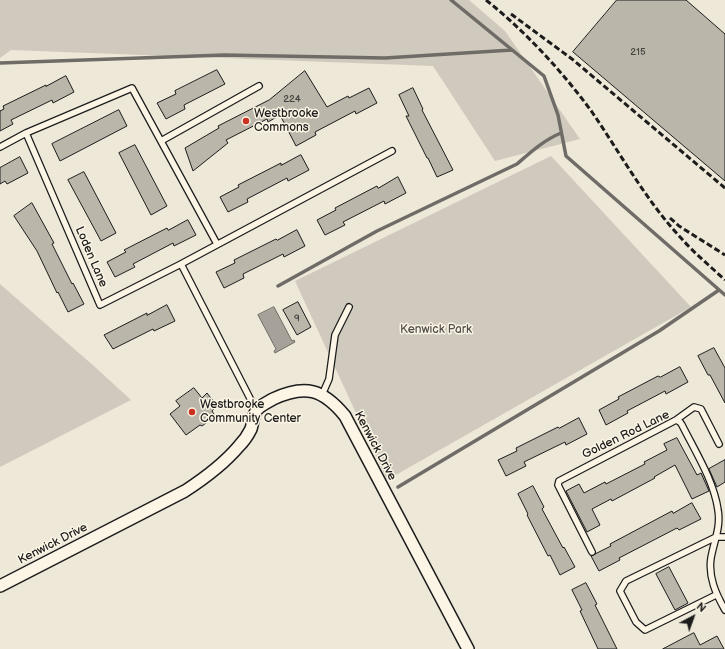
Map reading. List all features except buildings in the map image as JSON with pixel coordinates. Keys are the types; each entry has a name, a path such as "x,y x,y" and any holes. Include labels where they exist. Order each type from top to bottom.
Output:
{"street":[{"name":"Kenwick Drive","path":"0,586 185,491 206,477 225,462 240,445 250,430 256,410 264,404 289,393 302,391 316,392 336,405 345,416 468,649"}],"lane":[{"path":"161,141 259,86"},
{"path":"0,147 26,133 132,88 217,244"},
{"name":"Loden Lane","path":"26,133 100,305 181,264 392,150"},
{"path":"181,264 256,410"},
{"path":"322,395 329,379 335,335 349,307"},
{"path":"676,420 694,407 701,409 719,444"},
{"name":"Golden Rod Lane","path":"592,552 558,485 559,481 676,420 682,425 710,483 718,510 719,519 711,559 711,573 716,594 725,610"},
{"path":"716,594 645,630 636,622 620,591 626,581 716,537 725,537"}],"green space":[{"path":"0,0 469,0 505,31 580,139 495,161 433,66 11,50 0,58"},
{"name":"Kenwick Park","path":"551,156 691,307 387,480 295,281"},
{"path":"0,284 131,400 0,467"}],"shaded area":[{"path":"274,307 292,341 294,340 295,342 275,353 274,351 276,349 258,315"}],"waterway":[{"path":"451,0 544,76 558,115 566,156 725,295"},
{"path":"0,63 224,55 385,58 512,50"},
{"path":"278,286 377,231 517,164 543,143 561,133"},
{"path":"398,487 659,331 719,290"}],"railway":[{"path":"486,0 515,25 556,67 592,112 634,177 657,209 691,249 725,280"},
{"path":"511,14 572,59 725,188"},
{"path":"670,218 679,226 725,255"}],"place":[{"name":"Westbrooke Commons","path":"246,121"},
{"name":"Westbrooke Community Center","path":"192,412"}]}
